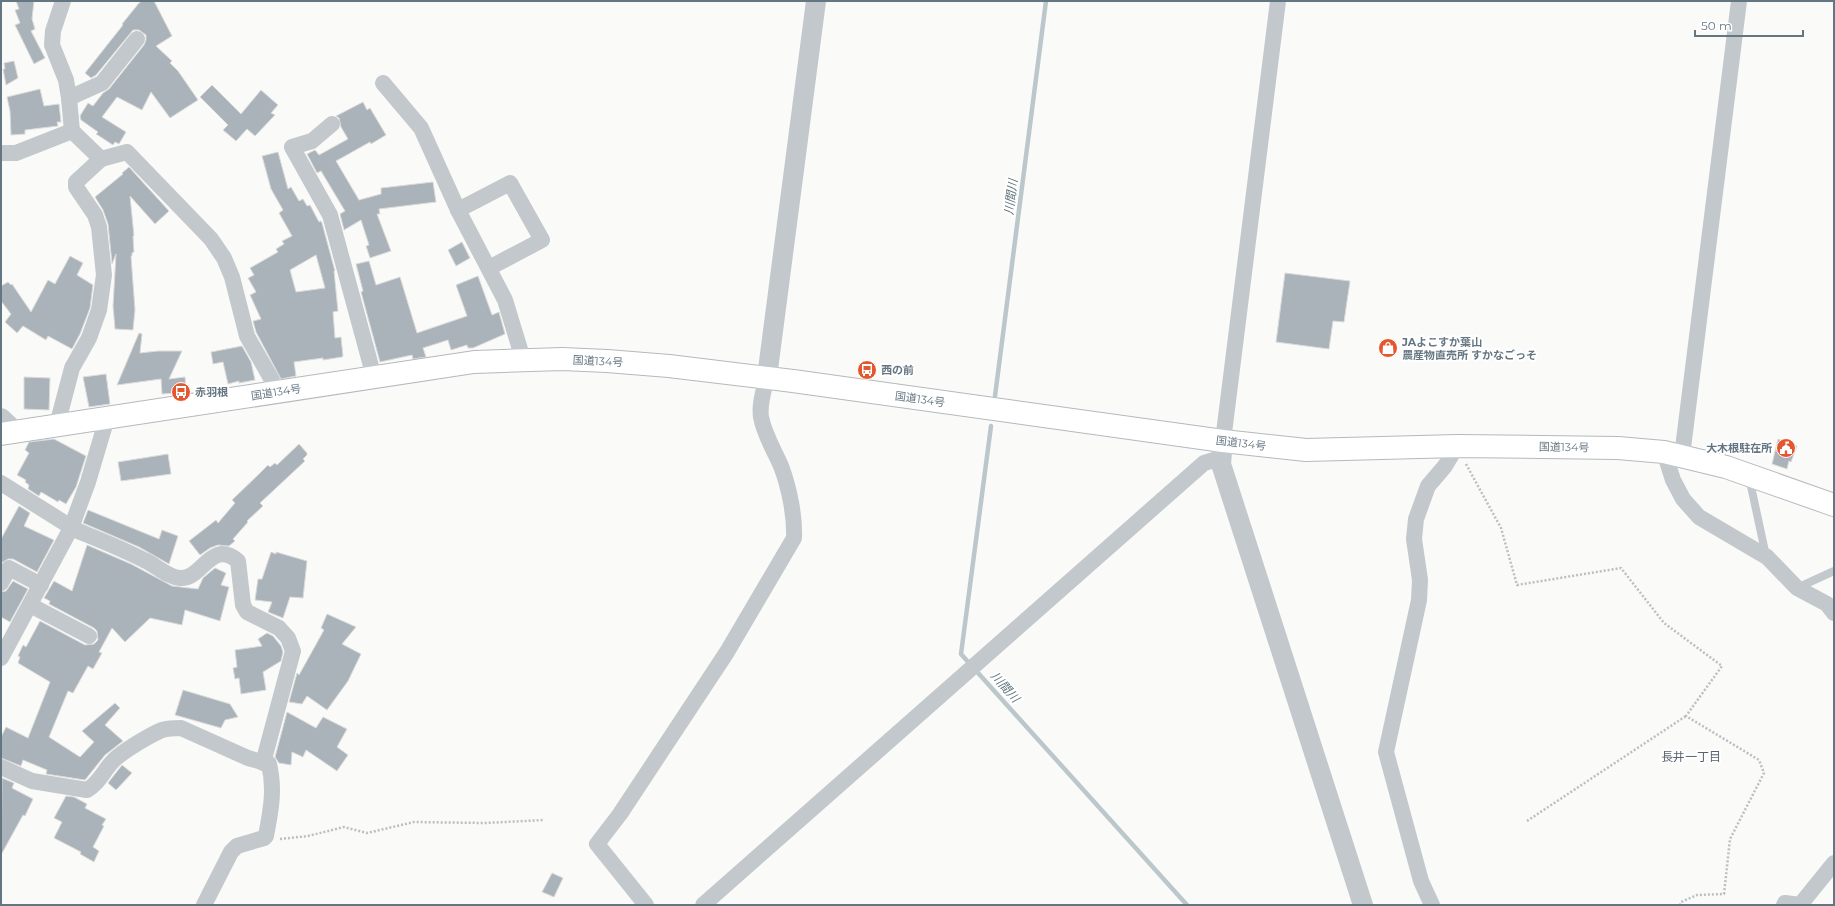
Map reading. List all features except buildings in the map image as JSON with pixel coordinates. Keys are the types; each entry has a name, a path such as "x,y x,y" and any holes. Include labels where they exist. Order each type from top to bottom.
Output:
{"highway":[{"name":"国道134号","path":"6,428 57,425 107,418 474,362 523,359 607,361 767,377 1222,450 1306,450 1457,446 1618,448 1673,454 1726,467 1834,505"}],"street":[{"path":"63,1 53,31 52,45 66,80 72,131 101,159"},
{"path":"646,905 597,844 620,814 727,652 794,538 795,520 782,468 768,437 761,416 762,399 767,377 816,1"},
{"path":"1278,1 1221,464 1325,783 1363,905"},
{"path":"1739,1 1673,454 1673,480 1683,499 1699,518 1766,557 1797,588 1828,604 1834,613"},
{"path":"69,98 102,84 137,40"},
{"path":"383,83 422,128 458,210 505,300 523,359"},
{"path":"332,124 312,141 292,147 329,213 374,377"},
{"path":"1,153 16,153 72,131"},
{"path":"57,425 72,368 90,338 99,310 104,275 99,227 95,215 76,187 76,182 101,159 127,152 184,213 211,239 224,258 232,277 247,336 272,380 273,392"},
{"path":"458,210 510,183 542,240 489,268"},
{"path":"1,658 71,527 88,482 107,418"},
{"path":"1432,905 1421,882 1386,752 1419,600 1420,580 1414,539 1416,520 1422,499 1428,486 1445,466 1457,446"},
{"path":"703,905 978,661 1204,463 1222,450"},
{"path":"1,483 71,527 145,560 172,577 188,577 215,555 222,554 238,561 243,605 247,612 278,628 288,638 293,650 263,763"},
{"path":"1,583 9,568 41,585"},
{"path":"30,605 89,636"},
{"path":"1,767 32,781 87,790 95,786 112,761 162,730 172,728 181,728 248,758 269,764 273,781 271,808 266,836 264,838 237,846 231,852 204,905"},
{"path":"1784,905 1785,903 1800,905 1833,867"}],"lane":[{"path":"1748,475 1766,557"},
{"path":"1797,588 1834,571"}],"path":[{"path":"1457,446 1501,528 1518,585 1621,568 1664,623 1722,666 1686,716 1527,822"},
{"path":"1680,905 1681,902 1697,895 1724,894 1730,840 1764,773 1759,760 1686,716"},
{"path":"266,836 285,839 308,836 344,827 367,833 414,822 485,823 544,820"}],"waterway":[{"name":"川間川","path":"995,396 1046,1"},
{"name":"川間川","path":"991,426 961,654 1187,905"}],"place":[{"name":"JAよこすか葉山 農産物直売所 すかなごっそ","path":"1388,348"},
{"name":"西の前","path":"867,370"},
{"name":"赤羽根","path":"181,392"},
{"name":"大木根駐在所","path":"1786,448"}],"district":[{"name":"長井一丁目","path":"1691,757"}]}
